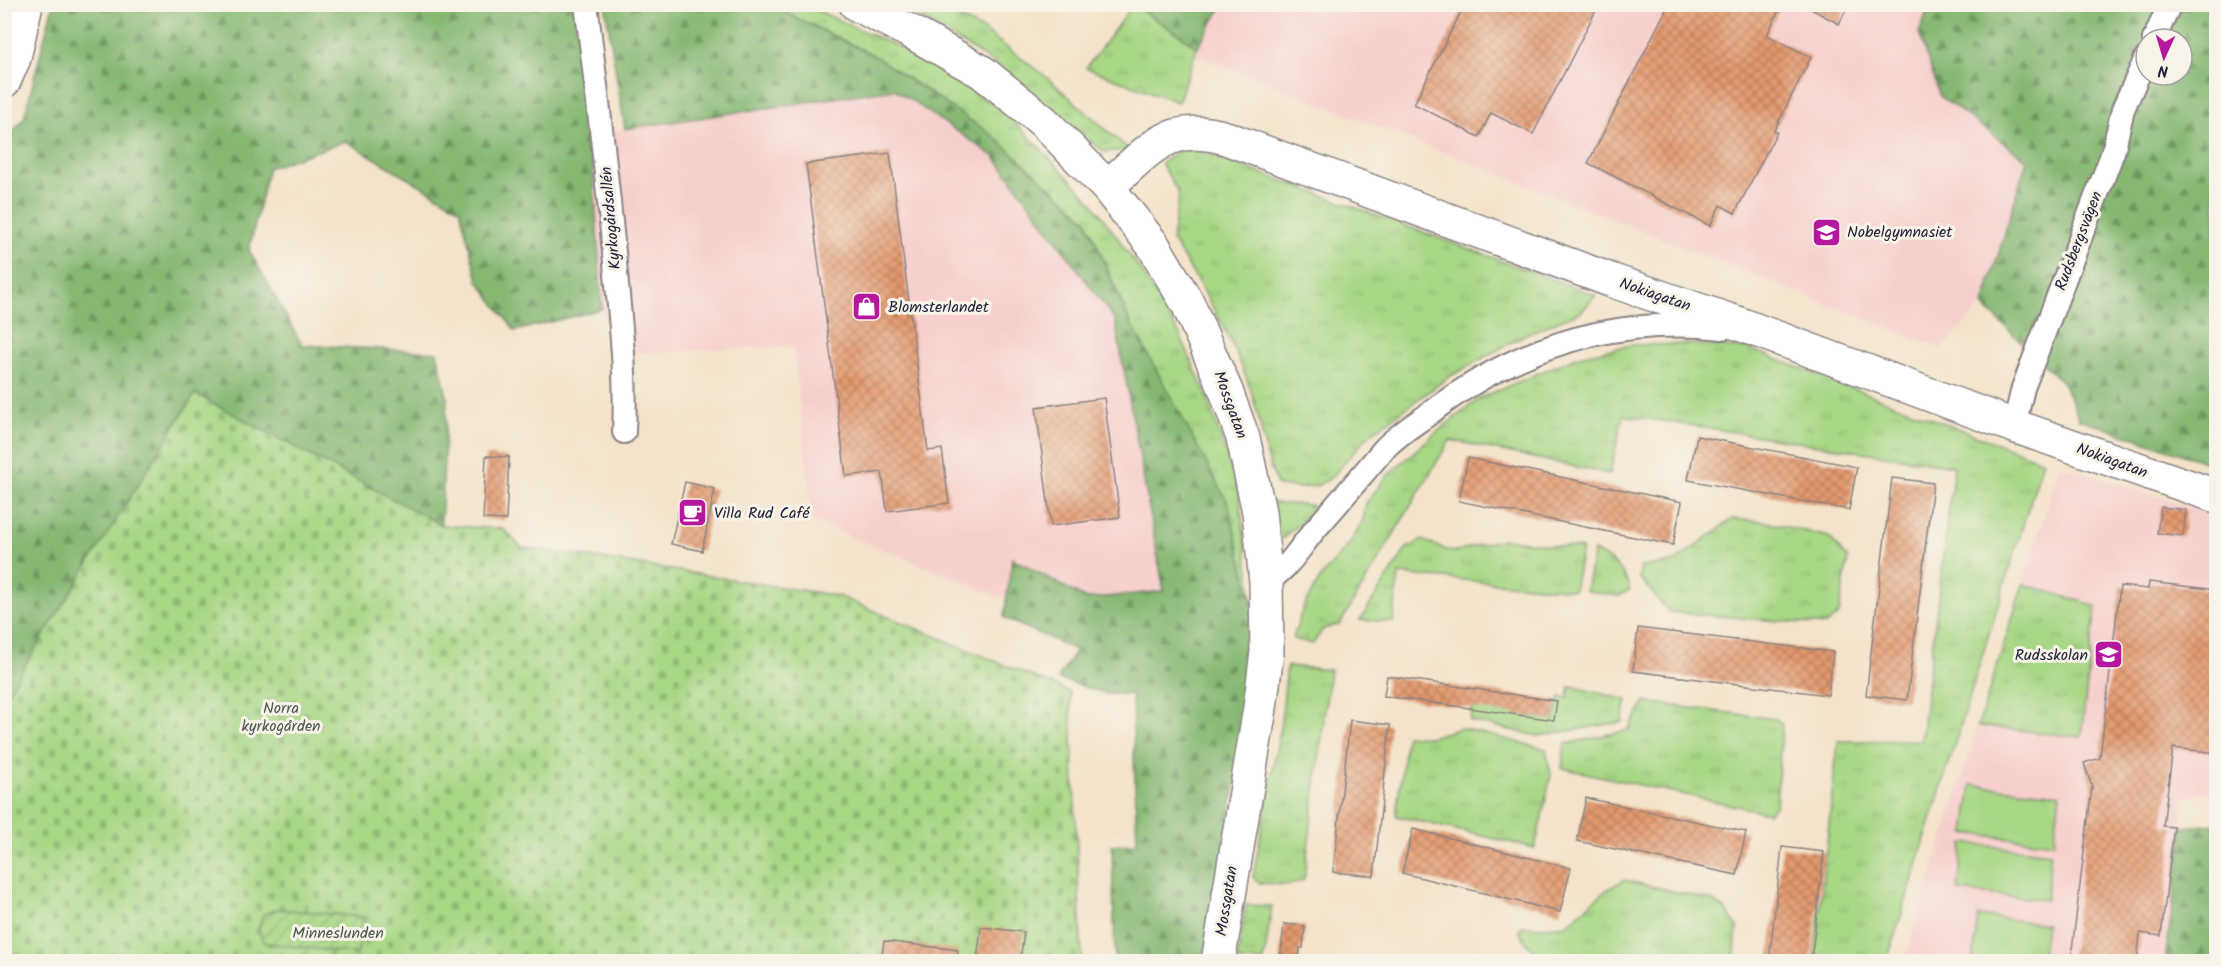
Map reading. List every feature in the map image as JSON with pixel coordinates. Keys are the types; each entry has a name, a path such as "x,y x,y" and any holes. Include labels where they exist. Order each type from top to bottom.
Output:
{"main road":[{"path":"4,81 14,58 26,4"},
{"name":"Mossgatan","path":"856,4 982,72 1044,122 1107,188 1153,245 1188,304 1227,391 1244,438 1253,478 1266,582 1267,652 1260,708 1218,962"},
{"name":"Nokiagatan","path":"1107,188 1165,139 1189,132 1206,132 1613,281 1765,333 2014,426 2217,496"}],"street":[{"name":"Kyrkogårdsallén","path":"586,4 605,148 626,388 624,432"},
{"path":"2159,27 2170,4"},
{"name":"Rudsbergsvägen","path":"2014,426 2023,388 2113,152 2123,110 2134,85"},
{"path":"1266,582 1280,574 1386,447 1456,392 1533,352 1577,337 1620,328 1652,325 1703,326 1765,333"}],"shaded area":[{"name":"Nobelgymnasiet","path":"1223,5 1930,5 1919,33 1940,96 2027,160 1983,305 1941,349 1194,54"},
{"path":"894,89 995,157 1115,320 1164,591 1020,605 813,521 793,346 616,354 602,309 591,132 625,129"},
{"name":"Rudsskolan","path":"2060,465 2216,516 2216,790 2185,797 2165,961 2084,962 2054,957 2053,962 1904,962"}],"green space":[{"path":"53,5 574,5 591,132 602,309 515,331 478,281 460,209 346,141 268,168 249,250 302,345 437,352 447,396 441,525 195,394 5,699 5,142 24,118"},
{"path":"605,5 770,5 873,55 992,135 1086,219 1125,312 1228,503 1254,612 1250,700 1204,961 1115,961 1112,845 1137,844 1132,694 1108,694 1058,679 1076,650 1004,618 1012,558 1086,599 1164,591 1115,320 995,157 894,89 625,129"},
{"path":"770,5 805,5 923,58 1005,112 1092,202 1143,274 1180,335 1208,399 1239,493 1254,612 1086,219 992,135 873,55"},
{"path":"894,5 935,5 983,30 1044,75 1129,150 1104,152 999,66 918,16"},
{"path":"1133,5 1197,48 1178,102 1086,68"},
{"path":"1133,5 1223,5 1197,48"},
{"path":"1930,5 2216,5 2216,466 2079,419 2064,384 1983,305 2027,160 1940,96 1919,33"},
{"path":"1186,146 1596,295 1582,311 1526,334 1449,377 1368,436 1331,478 1316,486 1302,488 1278,486 1243,369 1216,312 1172,240 1179,194 1161,163"},
{"path":"1686,344 1748,348 2043,461 1887,961 1814,961 1838,741 1921,740 1954,466 1623,415 1610,474 1450,440 1340,624 1323,629 1313,644 1293,639 1303,608 1321,577 1350,543 1363,520 1366,503 1389,474 1480,398 1579,356 1631,345"},
{"name":"Norra kyrkogården","path":"195,394 441,525 503,529 522,548 838,596 1070,692 1082,961 5,961 4,699"},
{"path":"1272,502 1313,506 1305,519 1277,543"},
{"path":"1732,519 1762,521 1829,537 1848,559 1839,614 1826,625 1669,612 1639,577 1641,567 1673,563"},
{"path":"1503,539 1582,549 1574,590 1399,574 1393,622 1360,620 1407,548 1422,540 1452,552"},
{"path":"1594,551 1621,570 1630,590 1619,596 1586,591"},
{"path":"2023,584 2096,606 2081,737 1978,726"},
{"path":"1287,666 1330,670 1304,880 1290,885 1259,883 1253,877 1281,723"},
{"path":"1570,686 1627,700 1622,722 1538,736 1470,721 1472,707 1554,720 1560,697 1568,698"},
{"path":"1645,702 1776,719 1782,725 1776,806 1768,813 1562,768 1565,744 1628,730"},
{"path":"1460,728 1546,749 1551,775 1535,848 1396,816 1406,735 1430,737"},
{"path":"1971,785 2060,794 2054,843 1965,833"},
{"path":"2216,824 2216,961 2165,961 2183,827"},
{"path":"1963,843 2051,853 2046,900 1958,891"},
{"path":"1624,880 1711,900 1725,909 1737,926 1734,961 1543,961 1519,931 1522,926 1566,925 1606,890"},
{"path":"1246,905 1272,906 1264,961 1237,961"},
{"name":"Minneslunden","path":"278,909 362,917 358,954 265,943 259,928 260,922 264,914"},
{"path":"1978,916 2046,924 2041,961 1973,961"}],"building":[{"path":"1465,4 1599,4 1533,134 1491,113 1479,137 1414,104"},
{"path":"1669,4 1782,4 1767,35 1811,57 1774,131 1777,132 1735,213 1720,205 1710,226 1588,163"},
{"path":"1802,4 1849,4 1839,24"},
{"name":"Blomsterlandet","path":"890,153 928,451 942,449 949,503 887,511 882,472 846,476 806,164"},
{"path":"1104,398 1120,517 1051,526 1036,407"},
{"path":"1697,436 1857,467 1849,510 1688,480"},
{"path":"486,456 509,457 506,520 483,519"},
{"path":"1468,458 1682,502 1673,545 1459,501"},
{"path":"1892,478 1933,483 1907,700 1866,695"},
{"path":"685,482 715,489 702,551 671,544"},
{"path":"2161,507 2186,510 2183,536 2157,533"},
{"path":"2149,582 2217,590 2217,753 2173,748 2163,826 2174,827 2161,936 2140,933 2137,962 2071,958 2092,787 2084,763 2100,758 2120,586 2148,589"},
{"path":"1638,628 1833,652 1828,695 1633,671"},
{"path":"1387,676 1557,701 1554,720 1384,696"},
{"path":"1350,720 1390,725 1374,876 1333,872"},
{"path":"1586,798 1746,832 1737,875 1577,841"},
{"path":"1413,829 1571,868 1560,912 1402,873"},
{"path":"1782,847 1824,852 1811,962 1769,962"},
{"path":"1284,924 1305,926 1299,962 1280,962"},
{"path":"981,927 1024,932 1020,962 977,962"},
{"path":"884,941 958,950 957,962 881,962"}],"place":[{"name":"Nobelgymnasiet","path":"1826,232"},
{"name":"Blomsterlandet","path":"867,307"},
{"name":"Villa Rud Café","path":"693,513"},
{"name":"Rudsskolan","path":"2109,655"}]}
